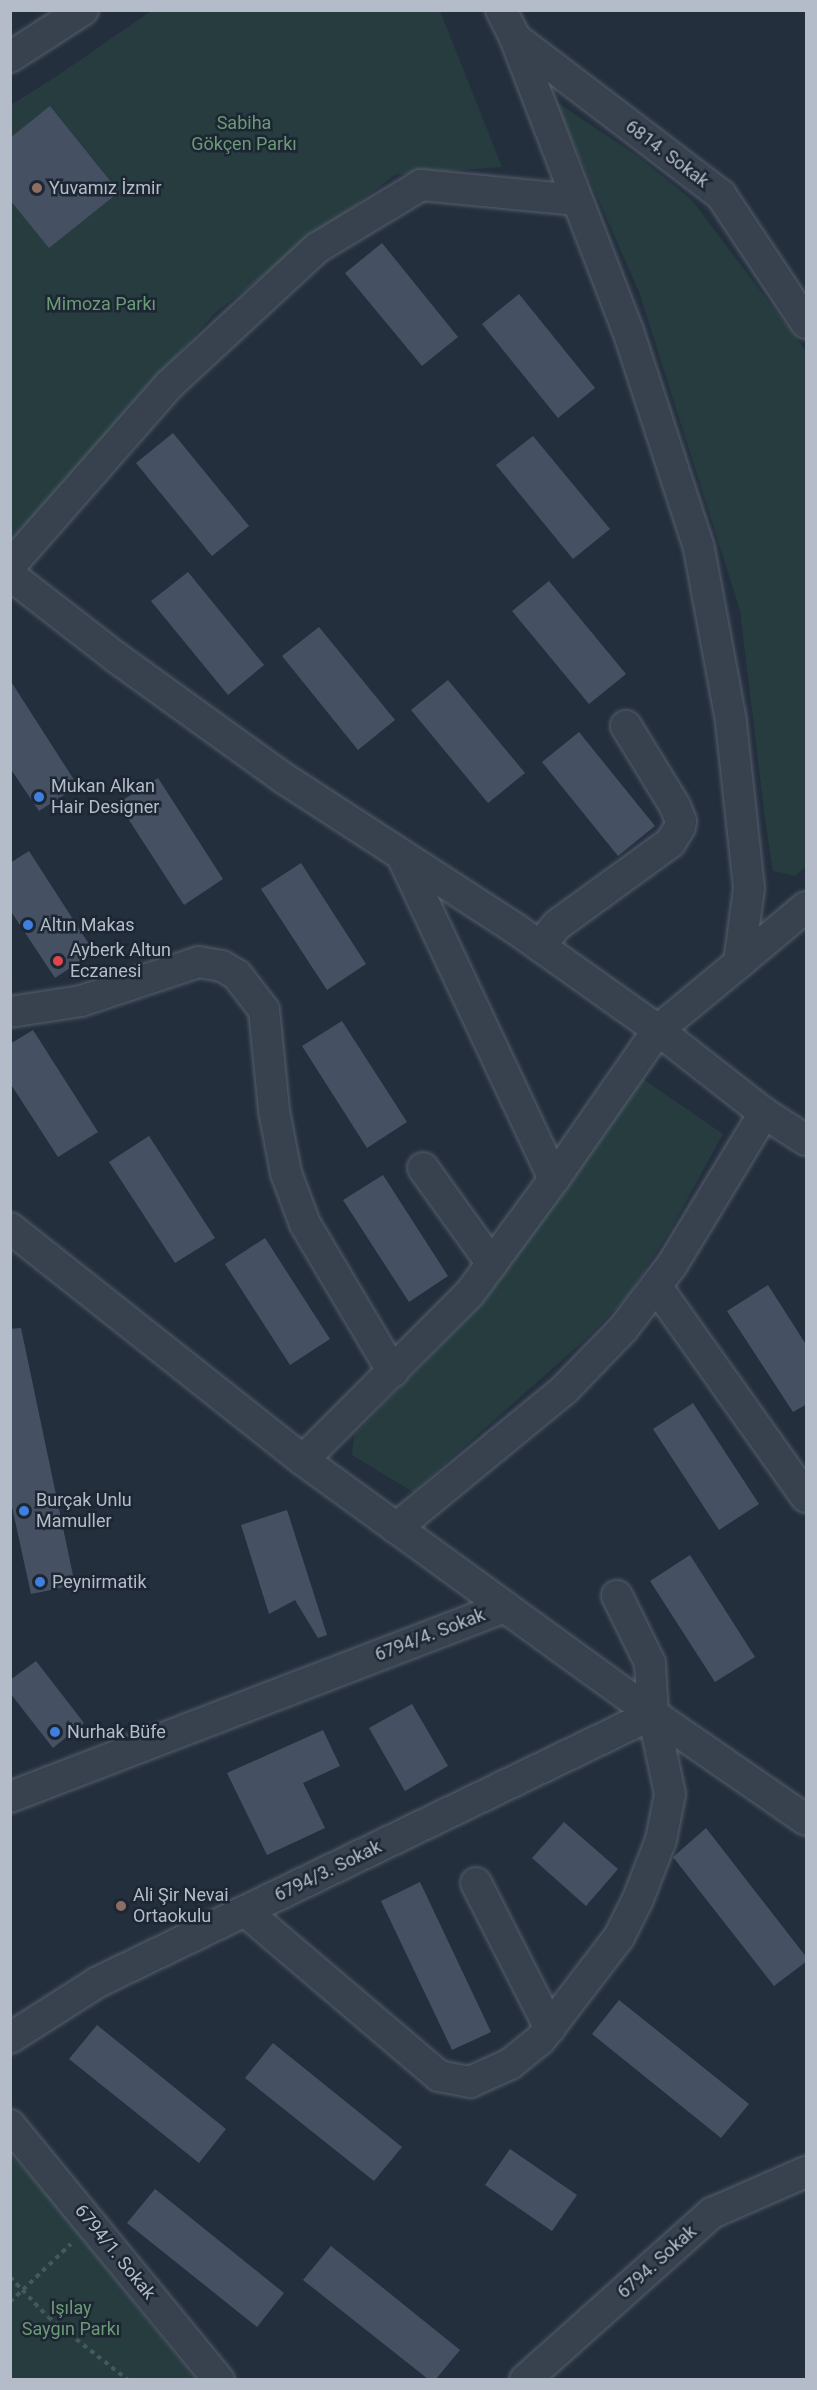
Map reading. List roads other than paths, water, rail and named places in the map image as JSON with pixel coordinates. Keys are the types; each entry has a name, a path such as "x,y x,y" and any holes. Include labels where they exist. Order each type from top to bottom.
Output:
{"street":[{"path":"10,57 83,10"},
{"name":"6814. Sokak","path":"501,10 515,38 721,195 807,323"},
{"path":"515,38 628,331 699,548 731,721 749,888 739,963"},
{"path":"10,566 170,384 317,248 421,185 576,200"},
{"path":"10,576 117,658 285,779 540,946 658,1030 764,1113 807,1140"},
{"path":"540,946 557,925 670,843 680,827 681,821 675,806 626,726"},
{"path":"402,856 554,1179"},
{"path":"303,1460 470,1293 554,1179 658,1030 739,963 803,919"},
{"path":"10,1012 81,1001 199,962 222,966 237,975 264,1010 274,1111 286,1173 305,1224 393,1372"},
{"path":"396,1528 564,1390 623,1329 672,1265 764,1113"},
{"path":"423,1168 492,1264"},
{"path":"10,1228 303,1460 505,1607"},
{"path":"656,1286 807,1497"},
{"path":"245,1911 439,2076 470,2082 510,2064 540,2040 619,1937 638,1899 661,1840 670,1794 653,1714 650,1663 617,1596"},
{"name":"6794/4. Sokak","path":"10,1797 505,1607 653,1714 807,1820"},
{"name":"6794/3. Sokak","path":"10,2038 98,1982 653,1714"},
{"path":"476,1883 550,2028"},
{"name":"6794/1. Sokak","path":"10,2125 219,2379"},
{"name":"6794. Sokak","path":"525,2379 712,2213 807,2172"}],"place":[{"name":"Yuvamız İzmir","path":"37,188"},
{"name":"Mukan Alkan Hair Designer","path":"39,797"},
{"name":"Altın Makas","path":"28,925"},
{"name":"Ayberk Altun Eczanesi","path":"58,961"},
{"name":"Burçak Unlu Mamuller","path":"24,1511"},
{"name":"Peynirmatik","path":"40,1582"},
{"name":"Nurhak Büfe","path":"55,1732"},
{"name":"Ali Şir Nevai Ortaokulu","path":"121,1906"}],"park label":[{"name":"Sabiha Gökçen Parkı","path":"244,134"},
{"name":"Mimoza Parkı","path":"101,304"},
{"name":"Işılay Saygın Parkı","path":"71,2319"}]}
